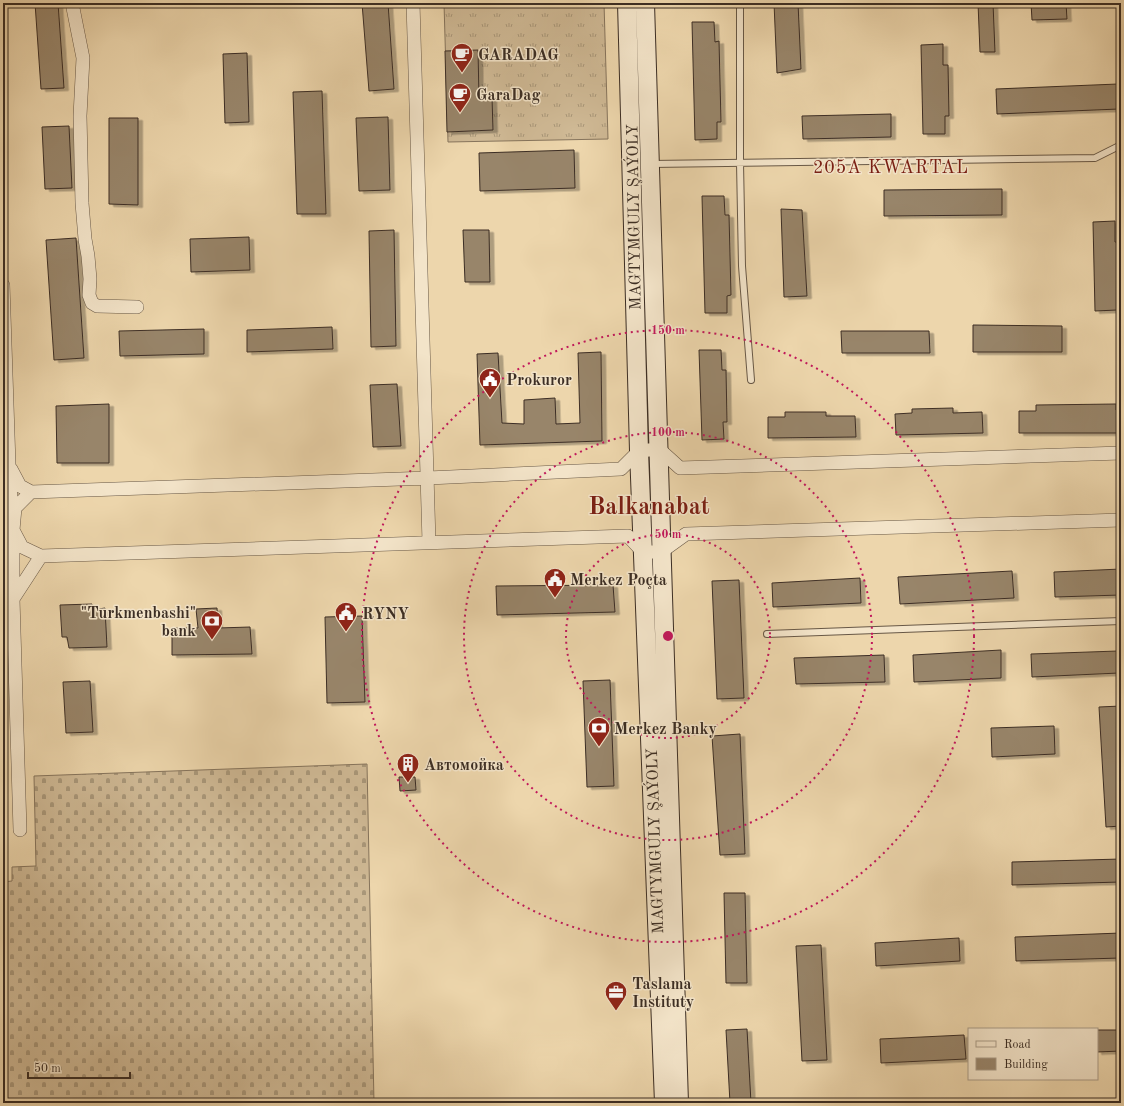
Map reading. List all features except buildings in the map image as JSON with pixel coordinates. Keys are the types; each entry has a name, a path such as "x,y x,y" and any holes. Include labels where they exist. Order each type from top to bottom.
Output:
{"street":[{"path":"72,3 83,58 80,116 82,203 89,264 89,295 92,303 97,306 137,307"},
{"path":"413,3 429,542"},
{"name":"MAGTYMGULY ŞAÝOLY","path":"628,3 639,451 652,552 679,1103"},
{"name":"MAGTYMGULY ŞAÝOLY","path":"645,3 659,449 652,552 664,1103"},
{"path":"3,285 8,465 12,530 20,830"},
{"path":"8,465 20,486 31,492 428,478 621,469 639,451 659,449 680,468 1121,454"},
{"path":"31,492 15,508 12,530 22,547 41,556 628,536 652,552 686,534 1121,520"},
{"path":"13,600 41,556"}],"lane":[{"path":"740,3 740,163 742,266 751,380"},
{"path":"650,164 1095,158 1121,144"},
{"path":"767,634 1121,621"}],"green space":[{"path":"444,3 604,3 608,139 448,142"},
{"path":"367,764 374,1103 3,1103 3,882 12,881 12,867 36,866 34,776"}],"place":[{"name":"GARADAG","path":"462,74"},
{"name":"GaraDag","path":"460,114"},
{"name":"Prokuror","path":"490,398"},
{"name":"Merkez Poçta","path":"555,598"},
{"name":"RYNY","path":"346,632"},
{"name":"\"Turkmenbashi\" bank","path":"212,640"},
{"name":"Merkez Banky","path":"599,748"},
{"name":"Автомойка","path":"408,784"},
{"name":"Taslama Instituty","path":"616,1012"}],"district":[{"name":"205A KWARTAL","path":"891,167"},
{"name":"Balkanabat","path":"649,506"}]}
